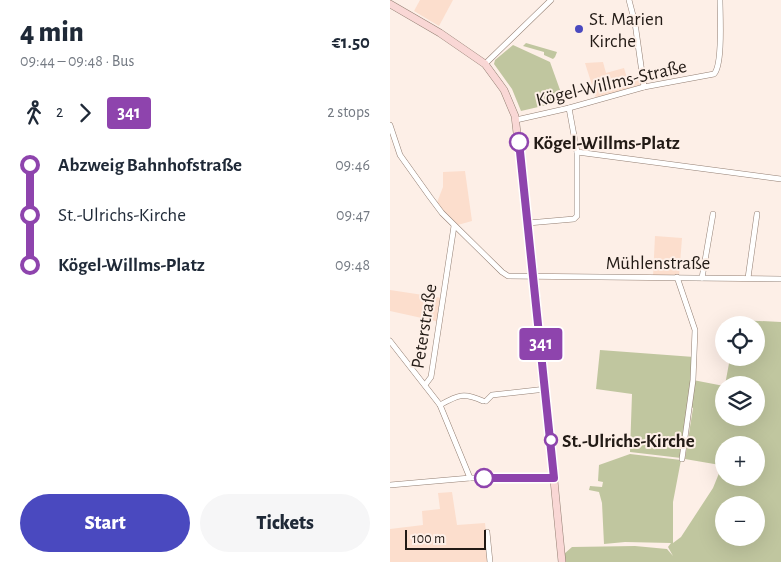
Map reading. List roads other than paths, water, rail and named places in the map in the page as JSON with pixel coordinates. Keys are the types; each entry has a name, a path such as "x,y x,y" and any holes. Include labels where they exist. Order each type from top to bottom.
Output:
{"street":[{"path":"485,64 551,0"},
{"path":"629,0 635,23 644,87"},
{"name":"Kögel-Willms-Straße","path":"516,120 569,108 644,87 714,74 718,67 720,0"},
{"path":"390,4 440,33 485,64 504,90 516,120 546,389 562,562"},
{"path":"528,223 574,219 578,216 577,152 569,108"},
{"name":"Mühlenstraße","path":"390,125 400,155 442,213 502,272 513,276 781,279"},
{"path":"577,152 781,179"},
{"path":"702,278 713,214"},
{"path":"748,278 757,214"},
{"name":"Peterstraße","path":"454,226 431,377 425,385 440,405 470,478"},
{"path":"678,277 696,330 693,380 682,459"},
{"path":"390,341 425,385"},
{"path":"440,405 464,395 474,395 484,401 492,394 546,389"},
{"path":"390,486 470,478 554,478"},
{"path":"487,532 490,562"}],"place":[{"name":"St. Marien Kirche","path":"579,29"},
{"name":"Kögel-Willms-Platz","path":"519,142"},
{"name":"St.-Ulrichs-Kirche","path":"551,440"}]}
